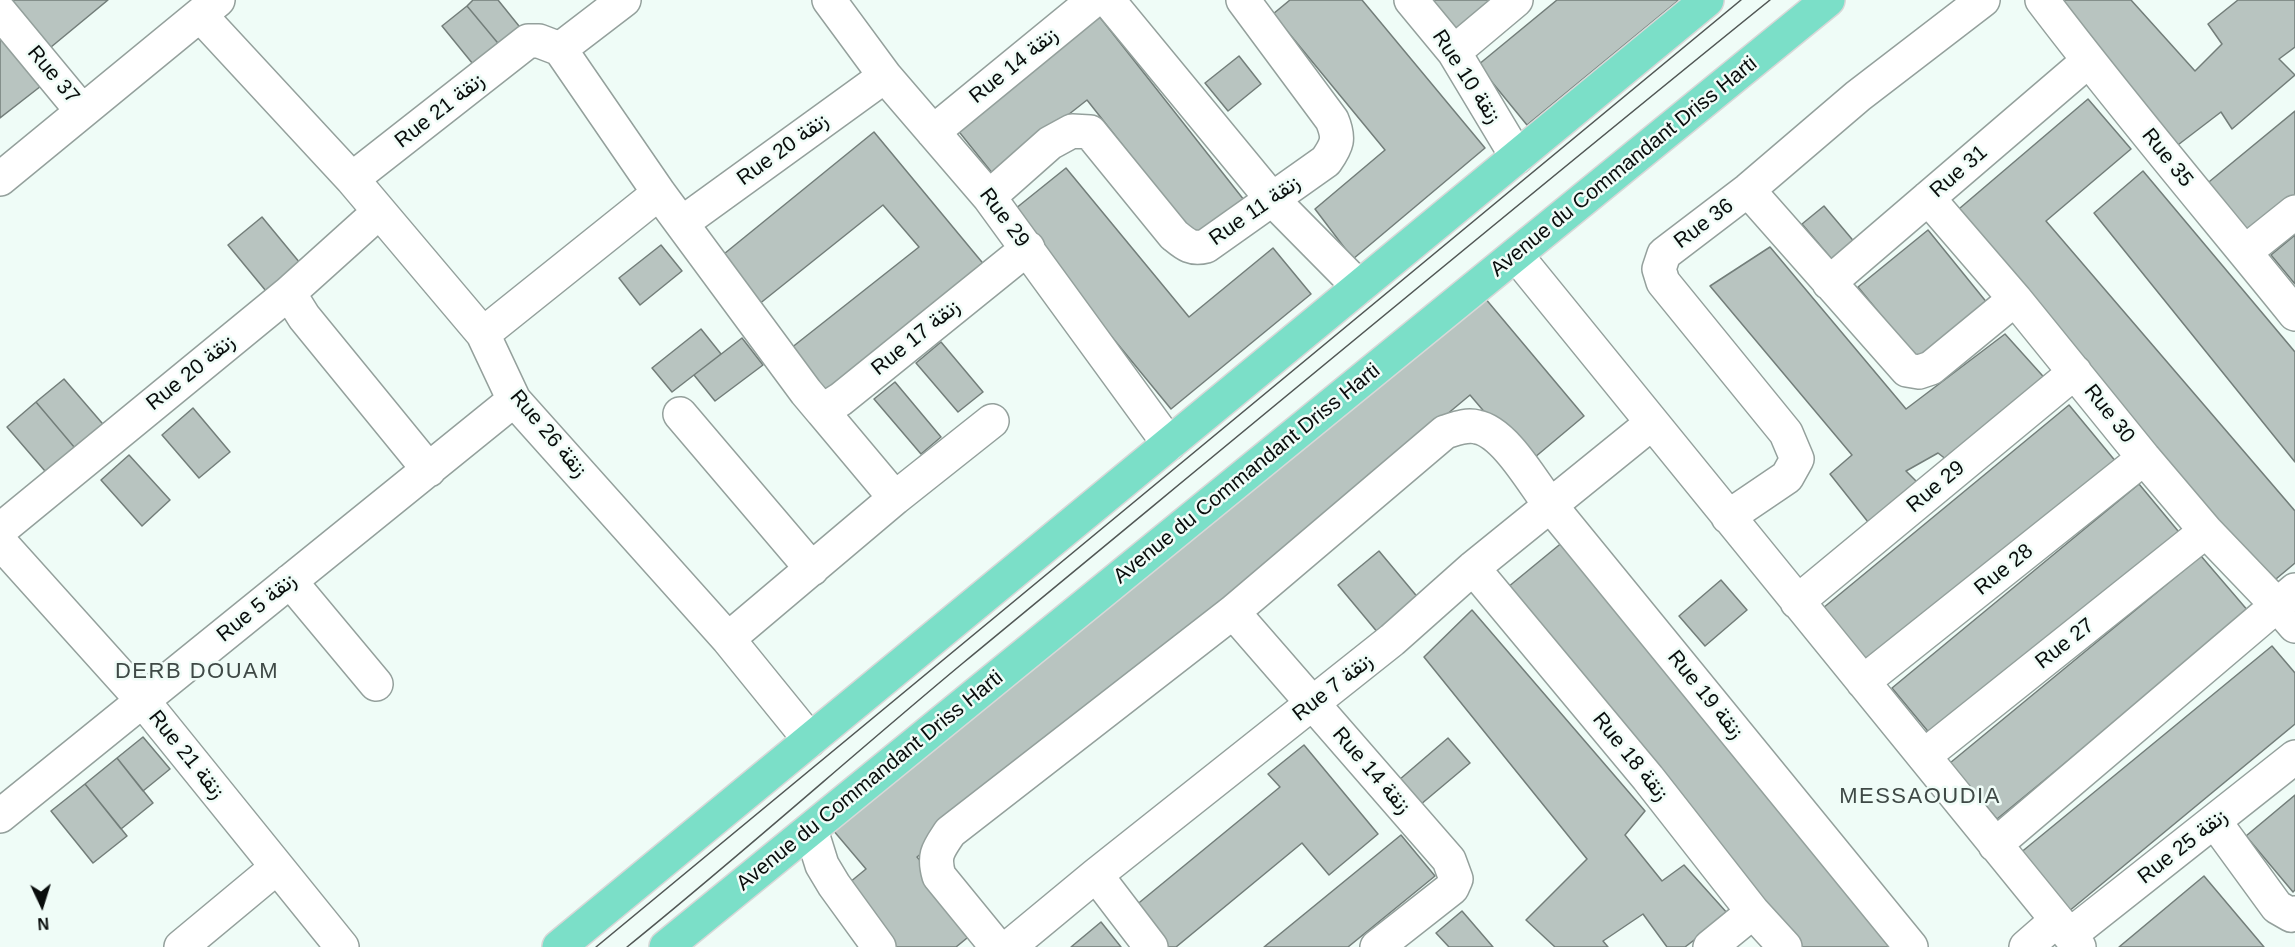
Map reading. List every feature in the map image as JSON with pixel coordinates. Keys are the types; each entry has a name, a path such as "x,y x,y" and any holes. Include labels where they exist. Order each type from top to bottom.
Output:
{"main road":[{"path":"560,947 1707,0"},
{"name":"Avenue du Commandant Driss Harti","path":"666,947 1828,0"}],"street":[{"path":"624,0 560,49 659,194 814,402 895,498"},
{"name":"Rue 29","path":"829,0 885,76 990,197 1169,444"},
{"name":"Rue 14 زنقة","path":"933,132 1094,0"},
{"path":"1108,0 1272,199 1359,288"},
{"name":"Rue 11 زنقة","path":"990,197 1050,143 1072,131 1090,132 1174,235 1187,246 1196,249 1206,246 1326,161 1335,148 1338,133 1332,120 1243,0"},
{"name":"Rue 10 زنقة","path":"1411,0 1454,51 1517,157"},
{"path":"1454,51 1516,0"},
{"path":"1748,190 1858,96 1983,0"},
{"name":"Rue 35","path":"2042,0 2088,62 2295,314"},
{"path":"0,179 209,8"},
{"name":"Rue 26 زنقة","path":"209,8 483,334 514,400 728,639 810,740"},
{"name":"Rue 37","path":"0,12 82,111"},
{"name":"Rue 21 زنقة","path":"352,179 528,41 539,40 560,49"},
{"name":"Rue 31","path":"1829,283 2088,62"},
{"name":"Rue 20 زنقة","path":"682,223 885,76"},
{"name":"Rue 36","path":"1728,517 1787,477 1797,459 1786,433 1664,282 1659,269 1664,254 1748,190 1907,370 1919,372 1931,368 2015,299"},
{"path":"483,334 659,194"},
{"name":"Rue 30","path":"1928,198 2015,299 2206,531 2289,607"},
{"path":"2245,252 2295,212"},
{"name":"Rue 20 زنقة","path":"0,530 289,293 379,213"},
{"name":"Rue 17 زنقة","path":"814,402 841,399 1028,248"},
{"path":"1516,255 2069,934 2026,947"},
{"path":"289,293 304,317 429,470"},
{"name":"Rue 29","path":"1797,602 2075,372"},
{"name":"Rue 5 زنقة","path":"0,816 514,400"},
{"path":"680,414 812,569"},
{"path":"728,639 895,498 992,421"},
{"name":"Rue 7 زنقة","path":"1009,947 1392,640 1473,568 1652,423"},
{"name":"Rue 19 زنقة","path":"1233,612 1444,432 1464,426 1476,426 1490,431 1503,442 1550,505 1911,947"},
{"name":"Rue 28","path":"1863,682 2144,458"},
{"name":"Rue 27","path":"1924,756 2206,531"},
{"name":"Rue 21 زنقة","path":"0,542 143,701 342,947"},
{"name":"Rue 18 زنقة","path":"1473,568 1648,778 1753,912 1785,947"},
{"path":"290,581 376,684"},
{"path":"1995,844 2289,607"},
{"path":"997,947 939,876 934,862 939,848 950,832 1233,612"},
{"name":"Rue 14 زنقة","path":"1233,612 1449,860 1456,879 1452,888 1377,947"},
{"name":"Rue 25 زنقة","path":"2069,934 2215,822 2295,757"},
{"path":"2215,822 2277,907 2290,915 2295,914"},
{"path":"811,830 822,865 879,947"},
{"path":"181,947 276,868"},
{"path":"1096,875 1151,947"},
{"path":"1710,947 1753,912"}],"building":[{"path":"1,0 108,0 45,52"},
{"path":"473,0 498,0 523,31 502,48 467,6"},
{"path":"1290,0 1362,0 1485,148 1353,259 1315,209 1385,150 1273,14"},
{"path":"1413,0 1501,0 1449,43"},
{"path":"1557,0 1679,0 1527,125 1478,65"},
{"path":"2049,0 2131,0 2195,71 2222,44 2208,24 2238,0 2295,0 2295,47 2279,59 2295,75 2232,129 2221,112 2170,151"},
{"path":"467,6 502,48 477,69 442,26"},
{"path":"1095,11 1244,200 1196,238 1087,100 993,174 952,123"},
{"path":"0,35 41,86 0,118"},
{"path":"1239,56 1261,84 1228,111 1205,83"},
{"path":"2088,99 2131,149 2046,221 2295,511 2295,563 2270,584 1953,214"},
{"path":"2295,111 2295,201 2248,240 2204,186"},
{"path":"874,132 986,267 820,403 781,356 919,247 883,205 758,305 719,258"},
{"path":"1066,168 1189,317 1273,248 1311,294 1171,409 1010,213"},
{"path":"2143,171 2295,352 2295,462 2094,213"},
{"path":"1824,206 1862,251 1841,270 1802,224"},
{"path":"262,217 300,263 266,291 228,245"},
{"path":"1928,230 1988,304 1918,360 1858,287"},
{"path":"2295,235 2295,284 2271,255"},
{"path":"661,245 682,271 640,305 619,278"},
{"path":"1770,247 1906,409 2005,334 2050,384 1952,464 1938,453 1906,471 1924,489 1872,527 1830,474 1852,455 1710,286"},
{"path":"1479,291 1584,416 1528,463 1470,395 917,857 978,929 956,947 894,947 844,887 866,869 833,830"},
{"path":"701,329 721,354 672,392 652,368"},
{"path":"742,338 763,365 715,401 694,375"},
{"path":"941,342 983,392 958,412 916,363"},
{"path":"64,379 108,430 80,454 36,402"},
{"path":"895,382 941,437 921,454 874,399"},
{"path":"36,402 80,454 51,478 7,427"},
{"path":"2069,405 2117,463 1865,671 1817,613"},
{"path":"193,408 230,452 199,478 162,435"},
{"path":"129,455 170,500 142,526 101,480"},
{"path":"2139,484 2183,537 1936,741 1892,688"},
{"path":"1564,541 1900,947 1796,947 1502,592"},
{"path":"1379,551 1425,606 1384,640 1338,585"},
{"path":"2201,556 2249,612 1997,819 1950,763"},
{"path":"1721,580 1747,610 1705,646 1679,616"},
{"path":"1472,610 1645,811 1625,835 1662,881 1684,865 1728,914 1685,947 1667,947 1643,914 1603,941 1608,947 1555,947 1526,920 1587,859 1424,657"},
{"path":"2272,646 2295,673 2295,724 2068,912 2019,854"},
{"path":"143,737 170,769 143,791 117,758"},
{"path":"1448,738 1470,763 1420,805 1399,780"},
{"path":"1304,745 1378,834 1329,875 1302,843 1176,947 1159,947 1129,911 1280,787 1268,774"},
{"path":"117,758 153,803 121,829 85,784"},
{"path":"85,784 127,836 93,863 51,811"},
{"path":"2295,795 2295,890 2293,892 2246,836"},
{"path":"1401,835 1435,876 1348,947 1264,947"},
{"path":"2204,876 2264,947 2119,947"},
{"path":"1462,911 1493,947 1449,947 1436,933"},
{"path":"1101,922 1121,947 1071,947"}],"tram line":[{"path":"596,947 1741,0"},
{"path":"627,947 963,663 1770,0"}],"district":[{"name":"DERB DOUAM","path":"197,672"},
{"name":"MESSAOUDIA","path":"1920,797"}]}
